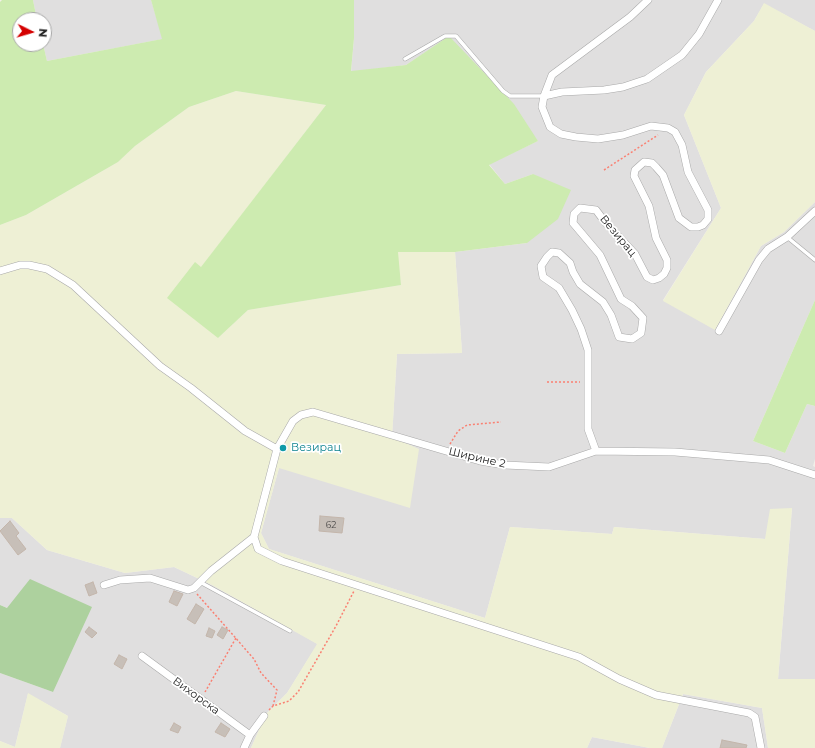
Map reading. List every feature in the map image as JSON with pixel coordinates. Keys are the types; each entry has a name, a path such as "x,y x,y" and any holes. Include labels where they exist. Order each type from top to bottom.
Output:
{"street":[{"path":"648,0 630,17 552,75 544,96 542,107 550,127 561,134 598,139 623,135 651,126 668,128"},
{"path":"544,96 562,92 604,90 623,87 647,80 682,55 699,34 718,0"},
{"name":"Везирац","path":"596,451 588,428 588,350 581,329 559,288 543,277 541,266 546,257 552,252 558,253 570,263 572,272 580,284 603,302 611,315 619,337 632,339 641,333 643,318 632,306 621,299 600,255 573,223 574,214 580,208 596,210 605,222 636,254 647,278 653,280 664,274 667,268 667,260 656,238 649,206 634,176 635,170 644,162 652,163 656,167 663,175 679,218 691,227 703,225 708,219 708,210 688,172 682,145 675,132 668,128"},
{"path":"719,331 759,260 768,248 787,237 815,211"},
{"path":"0,271 20,265 29,265 47,269 73,285 160,366 191,388 244,431 278,449"},
{"name":"Ширине 2","path":"254,537 278,449 293,421 301,415 314,412 447,452 505,466 549,467 596,451 676,452 768,460 815,475"},
{"path":"104,585 120,580 150,578 188,590 194,588 254,537 258,550 266,554 579,657 619,679 656,695 749,713 755,717 761,748"},
{"name":"Вихорска","path":"142,656 250,735"},
{"path":"244,748 250,735 264,716"}],"lane":[{"path":"405,60 445,36 456,36 503,91 510,96 544,96"},
{"path":"787,237 815,260"},
{"path":"200,582 290,631"}],"path":[{"path":"604,170 668,128"},
{"path":"547,382 588,381"},
{"path":"447,452 458,430 467,425 501,422"},
{"path":"194,588 198,598 236,638 254,659 261,673 277,690 273,706 287,701 298,692 336,626 357,585"},
{"path":"201,700 236,638"}],"shaded area":[{"path":"33,0 151,0 163,39 47,61 45,52 52,52 52,12 35,12"},
{"path":"354,0 815,0 815,31 764,4 754,21 706,72 684,115 721,208 663,300 715,329 761,246 784,232 815,202 815,300 753,441 785,453 807,404 815,406 815,459 813,466 815,467 815,679 778,680 792,508 765,539 614,527 612,534 510,527 485,618 269,549 261,533 279,468 392,437 397,354 462,353 455,252 527,243 533,174 505,184 489,164 538,141 449,37 406,65 351,72 354,38"},
{"path":"0,518 12,518 47,550 125,573 174,567 212,585 318,644 287,693 266,714 251,748 60,748 68,716 28,694 15,747 0,741 0,673 53,692 7,608 0,605"},
{"path":"683,694 762,708 768,748 662,748"},
{"path":"592,737 650,748 587,748"}],"green space":[{"path":"2,0 33,0 35,12 12,12 12,52 45,52 47,61 162,39 151,0 354,0 354,38 351,71 406,65 449,36 514,104 538,141 489,165 505,184 533,174 571,190 558,219 527,243 455,252 398,252 401,285 248,310 218,338 167,298 195,262 201,267 326,105 236,91 189,107 135,146 118,162 26,215 0,225 0,2"},
{"path":"764,3 815,31 815,202 784,232 761,246 715,330 663,301 721,208 684,115 706,72 754,21"},
{"path":"236,91 326,105 201,268 195,263 218,338 248,310 401,285 397,252 455,252 462,353 397,354 392,437 419,449 410,508 279,468 261,533 269,549 485,618 510,527 612,534 614,527 765,539 770,509 792,508 778,679 815,679 815,748 768,748 762,708 683,694 662,748 650,748 592,737 587,748 251,748 266,714 287,693 317,644 212,585 174,567 125,573 47,550 12,518 0,518 0,225 26,215 118,162 135,146 189,107"},
{"path":"815,300 815,406 807,404 785,453 753,441"},
{"path":"30,579 92,607 53,692 0,673 0,605 7,608"},
{"path":"28,693 68,716 60,748 0,748 0,741 15,747"}],"building":[{"path":"320,516 344,518 342,533 319,531"},
{"path":"10,521 19,533 16,536 26,549 18,555 0,531"},
{"path":"93,582 97,593 89,596 85,585"},
{"path":"174,591 183,594 177,606 169,602"},
{"path":"196,604 204,609 195,624 187,619"},
{"path":"89,627 97,633 92,638 85,632"},
{"path":"222,627 228,630 223,639 217,635"},
{"path":"209,628 215,631 212,638 206,636"},
{"path":"119,655 127,659 122,669 114,664"},
{"path":"174,723 181,727 178,733 170,730"},
{"path":"221,723 230,729 225,737 215,732"},
{"path":"722,740 747,745 746,748 720,748"}],"place":[{"name":"Везирац","path":"283,448"}]}
